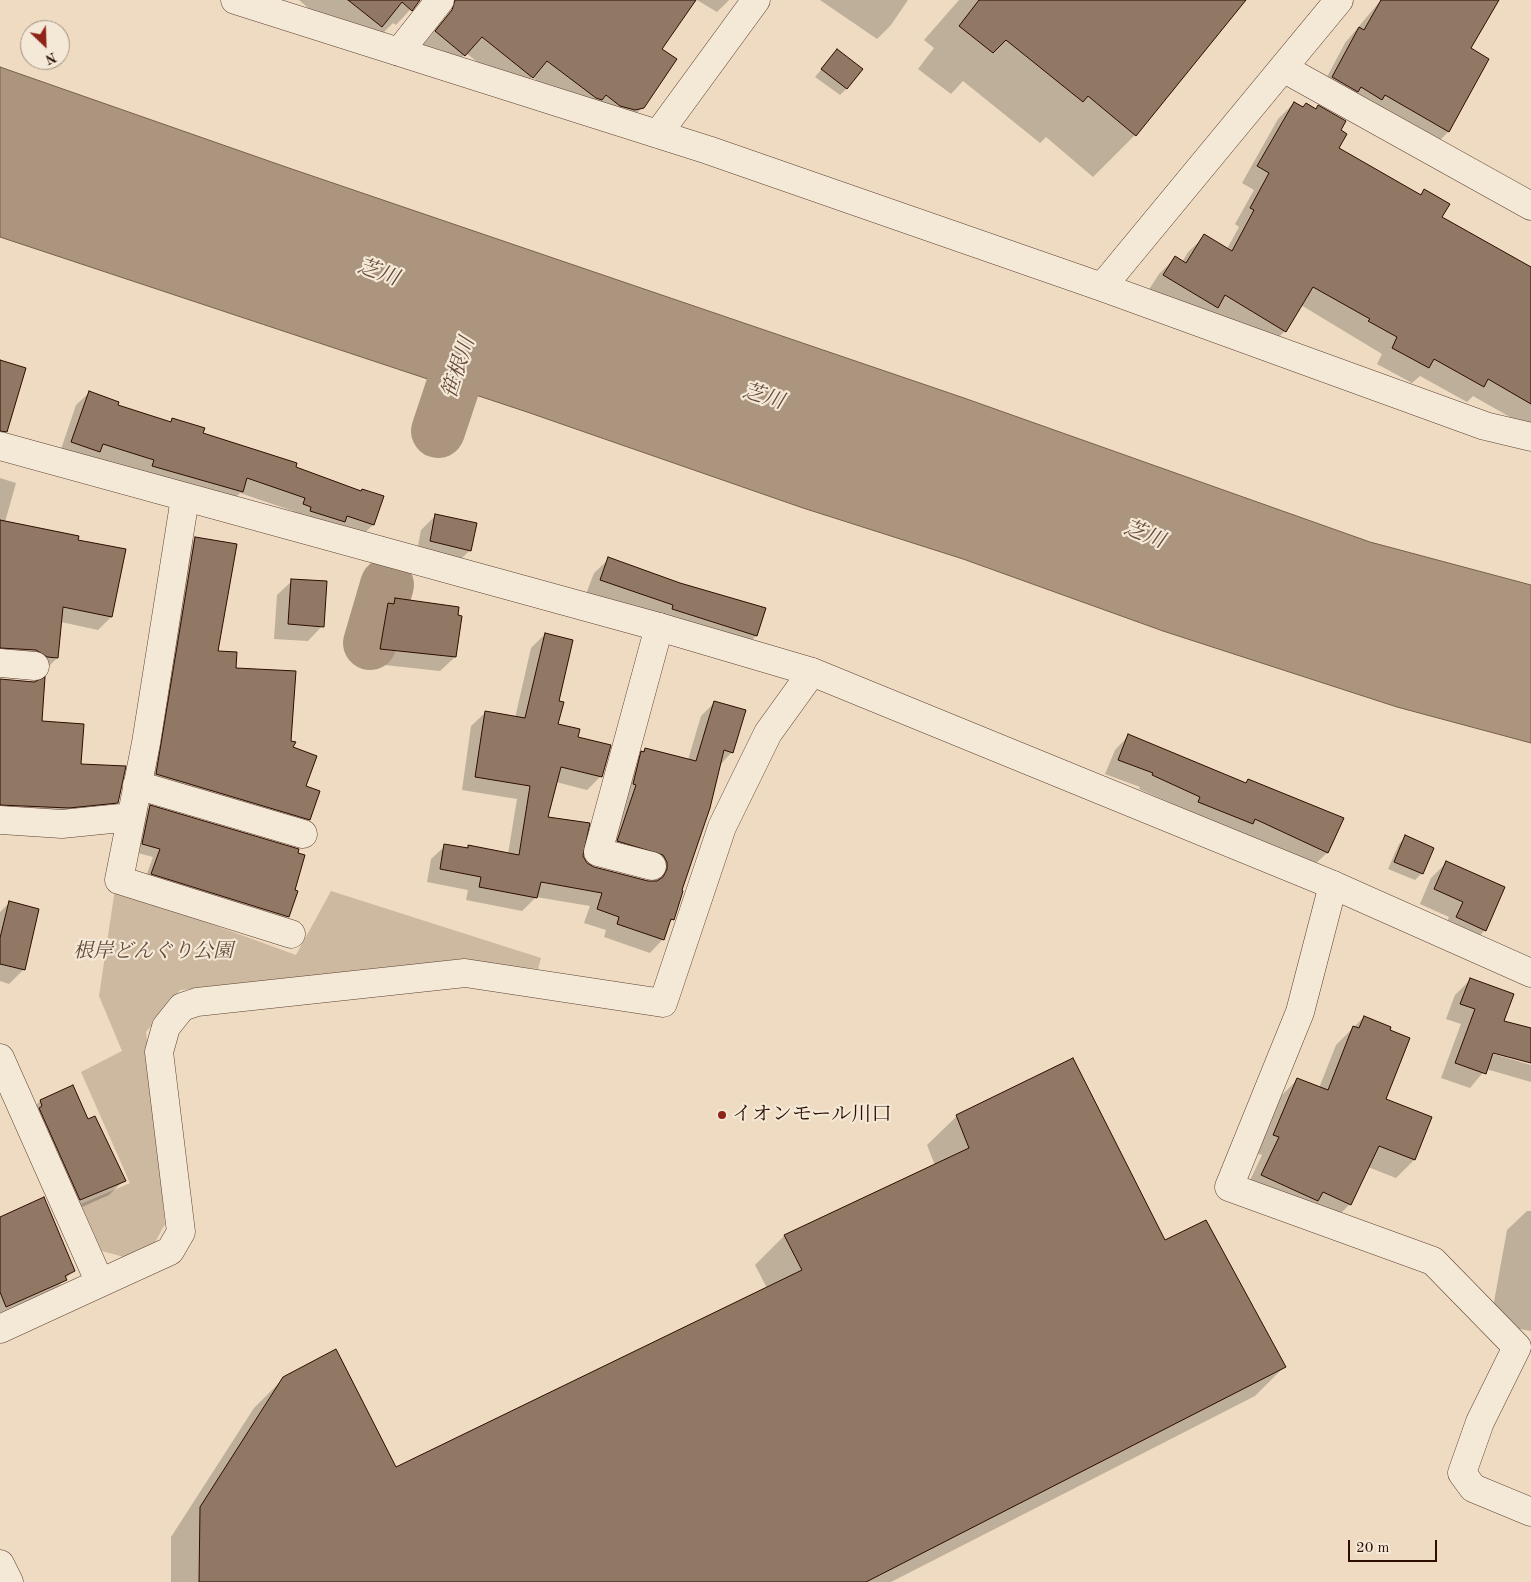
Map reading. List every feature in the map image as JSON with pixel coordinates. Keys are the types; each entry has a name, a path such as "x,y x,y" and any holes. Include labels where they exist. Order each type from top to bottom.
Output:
{"street":[{"path":"235,0 658,134 1102,287 1485,426 1531,437"},
{"path":"400,52 440,0"},
{"path":"658,134 756,0"},
{"path":"1102,287 1339,0"},
{"path":"1283,68 1531,206"},
{"path":"0,446 659,627 812,672 1333,884 1531,973"},
{"path":"185,498 146,743 119,880 291,934"},
{"path":"652,866 598,852 659,627"},
{"path":"0,662 35,666"},
{"path":"0,1329 170,1251 181,1232 159,1052 166,1027 182,1007 197,1002 465,974 663,1003 722,827 768,732 812,672"},
{"path":"137,785 303,834"},
{"path":"0,820 62,824 131,817"},
{"path":"1333,884 1300,1012 1229,1187 1433,1261 1524,1346 1480,1422 1462,1473 1473,1488 1524,1509"},
{"path":"0,1058 100,1283"},
{"path":"0,1564 8,1582"}],"green space":[{"name":"根岸どんぐり公園","path":"115,889 296,955 331,891 541,958 538,969 458,961 180,990 146,1032 165,1224 154,1244 124,1257 102,1251 81,1204 130,1183 81,1072 122,1051 99,996"}],"water":[{"name":"芝川","path":"0,67 286,167 964,398 1370,542 1531,585 1531,743 1397,707 1163,631 963,559 803,508 527,412 0,237"}],"building":[{"path":"348,0 420,0 412,11 402,2 382,27"},
{"path":"455,0 696,0 662,49 677,59 644,108 635,110 620,106 606,95 602,100 596,98 547,61 533,78 482,37 465,56 435,31 452,10"},
{"path":"979,0 1246,0 1136,136 1088,96 1083,102 1006,40 993,53 959,26"},
{"path":"1381,0 1499,0 1471,48 1489,59 1449,132 1385,95 1382,100 1361,87 1358,92 1332,77 1359,27 1364,30"},
{"path":"837,49 863,69 847,89 821,69"},
{"path":"1294,102 1303,107 1306,103 1316,109 1318,105 1346,121 1341,130 1347,134 1339,148 1421,195 1424,189 1450,204 1442,217 1531,267 1531,404 1488,379 1484,387 1434,359 1429,368 1392,348 1397,337 1368,321 1370,319 1313,287 1286,332 1225,295 1218,308 1163,275 1175,256 1186,263 1204,234 1232,251 1254,210 1250,208 1269,173 1257,166"},
{"path":"0,360 26,368 7,432 0,431"},
{"path":"89,391 119,402 118,405 171,422 172,418 205,428 203,433 297,463 296,467 361,491 362,489 384,496 374,525 347,516 345,522 310,511 311,507 303,504 305,498 247,478 243,492 152,466 154,460 103,444 100,452 71,442"},
{"path":"435,514 477,523 471,551 430,541"},
{"path":"0,520 79,536 78,540 126,549 112,617 63,607 58,658 47,657 36,650 0,648"},
{"path":"195,537 237,544 218,651 237,652 236,668 296,671 291,741 296,742 293,747 317,756 306,786 320,791 310,820 156,774"},
{"path":"608,557 680,583 766,608 757,636 672,609 673,605 600,580"},
{"path":"291,579 327,581 324,627 288,624"},
{"path":"395,598 459,607 458,615 462,616 456,657 380,649 388,603 394,604"},
{"path":"545,633 573,640 559,701 564,702 558,724 580,729 578,737 611,745 602,777 561,767 548,817 590,823 583,856 587,863 594,867 648,881 657,881 663,877 667,869 667,862 663,855 617,841 636,785 633,784 641,751 644,752 645,748 696,761 714,701 746,710 733,753 724,750 710,808 682,890 674,920 671,919 664,940 617,924 619,917 597,909 602,893 541,882 537,898 479,887 481,877 440,869 444,844 468,848 468,845 519,855 530,786 475,777 485,711 525,718"},
{"path":"45,677 42,721 84,724 81,764 126,766 118,803 69,808 0,805 0,679 34,682"},
{"path":"1128,734 1246,783 1248,779 1344,818 1328,853 1255,819 1253,824 1198,802 1200,797 1152,775 1153,773 1118,760"},
{"path":"150,805 299,849 298,853 305,855 295,890 298,891 289,917 151,874 160,849 142,844"},
{"path":"1405,835 1434,848 1423,874 1394,862"},
{"path":"1446,861 1505,887 1486,931 1456,917 1463,902 1434,889"},
{"path":"9,901 39,909 25,970 0,964 0,938"},
{"path":"1470,978 1514,994 1504,1021 1531,1028 1531,1063 1493,1053 1486,1074 1455,1063 1475,1009 1460,1004"},
{"path":"1364,1016 1391,1027 1390,1030 1410,1038 1386,1099 1432,1117 1415,1160 1379,1146 1351,1205 1323,1192 1318,1201 1261,1175 1279,1137 1273,1135 1297,1078 1328,1090 1353,1026 1359,1028"},
{"path":"1073,1058 1165,1240 1206,1220 1286,1367 866,1582 199,1582 200,1507 283,1377 336,1349 396,1467 802,1270 784,1235 969,1148 956,1115"},
{"path":"73,1085 88,1119 95,1116 126,1181 80,1200 39,1108 42,1106 40,1100"},
{"path":"44,1197 75,1271 65,1276 67,1280 6,1307 0,1292 0,1217"}],"waterway":[{"name":"笹根川","path":"438,431 476,317"},
{"name":"笹根川","path":"370,643 387,585"}],"place":[{"name":"イオンモール川口","path":"722,1115"}]}
